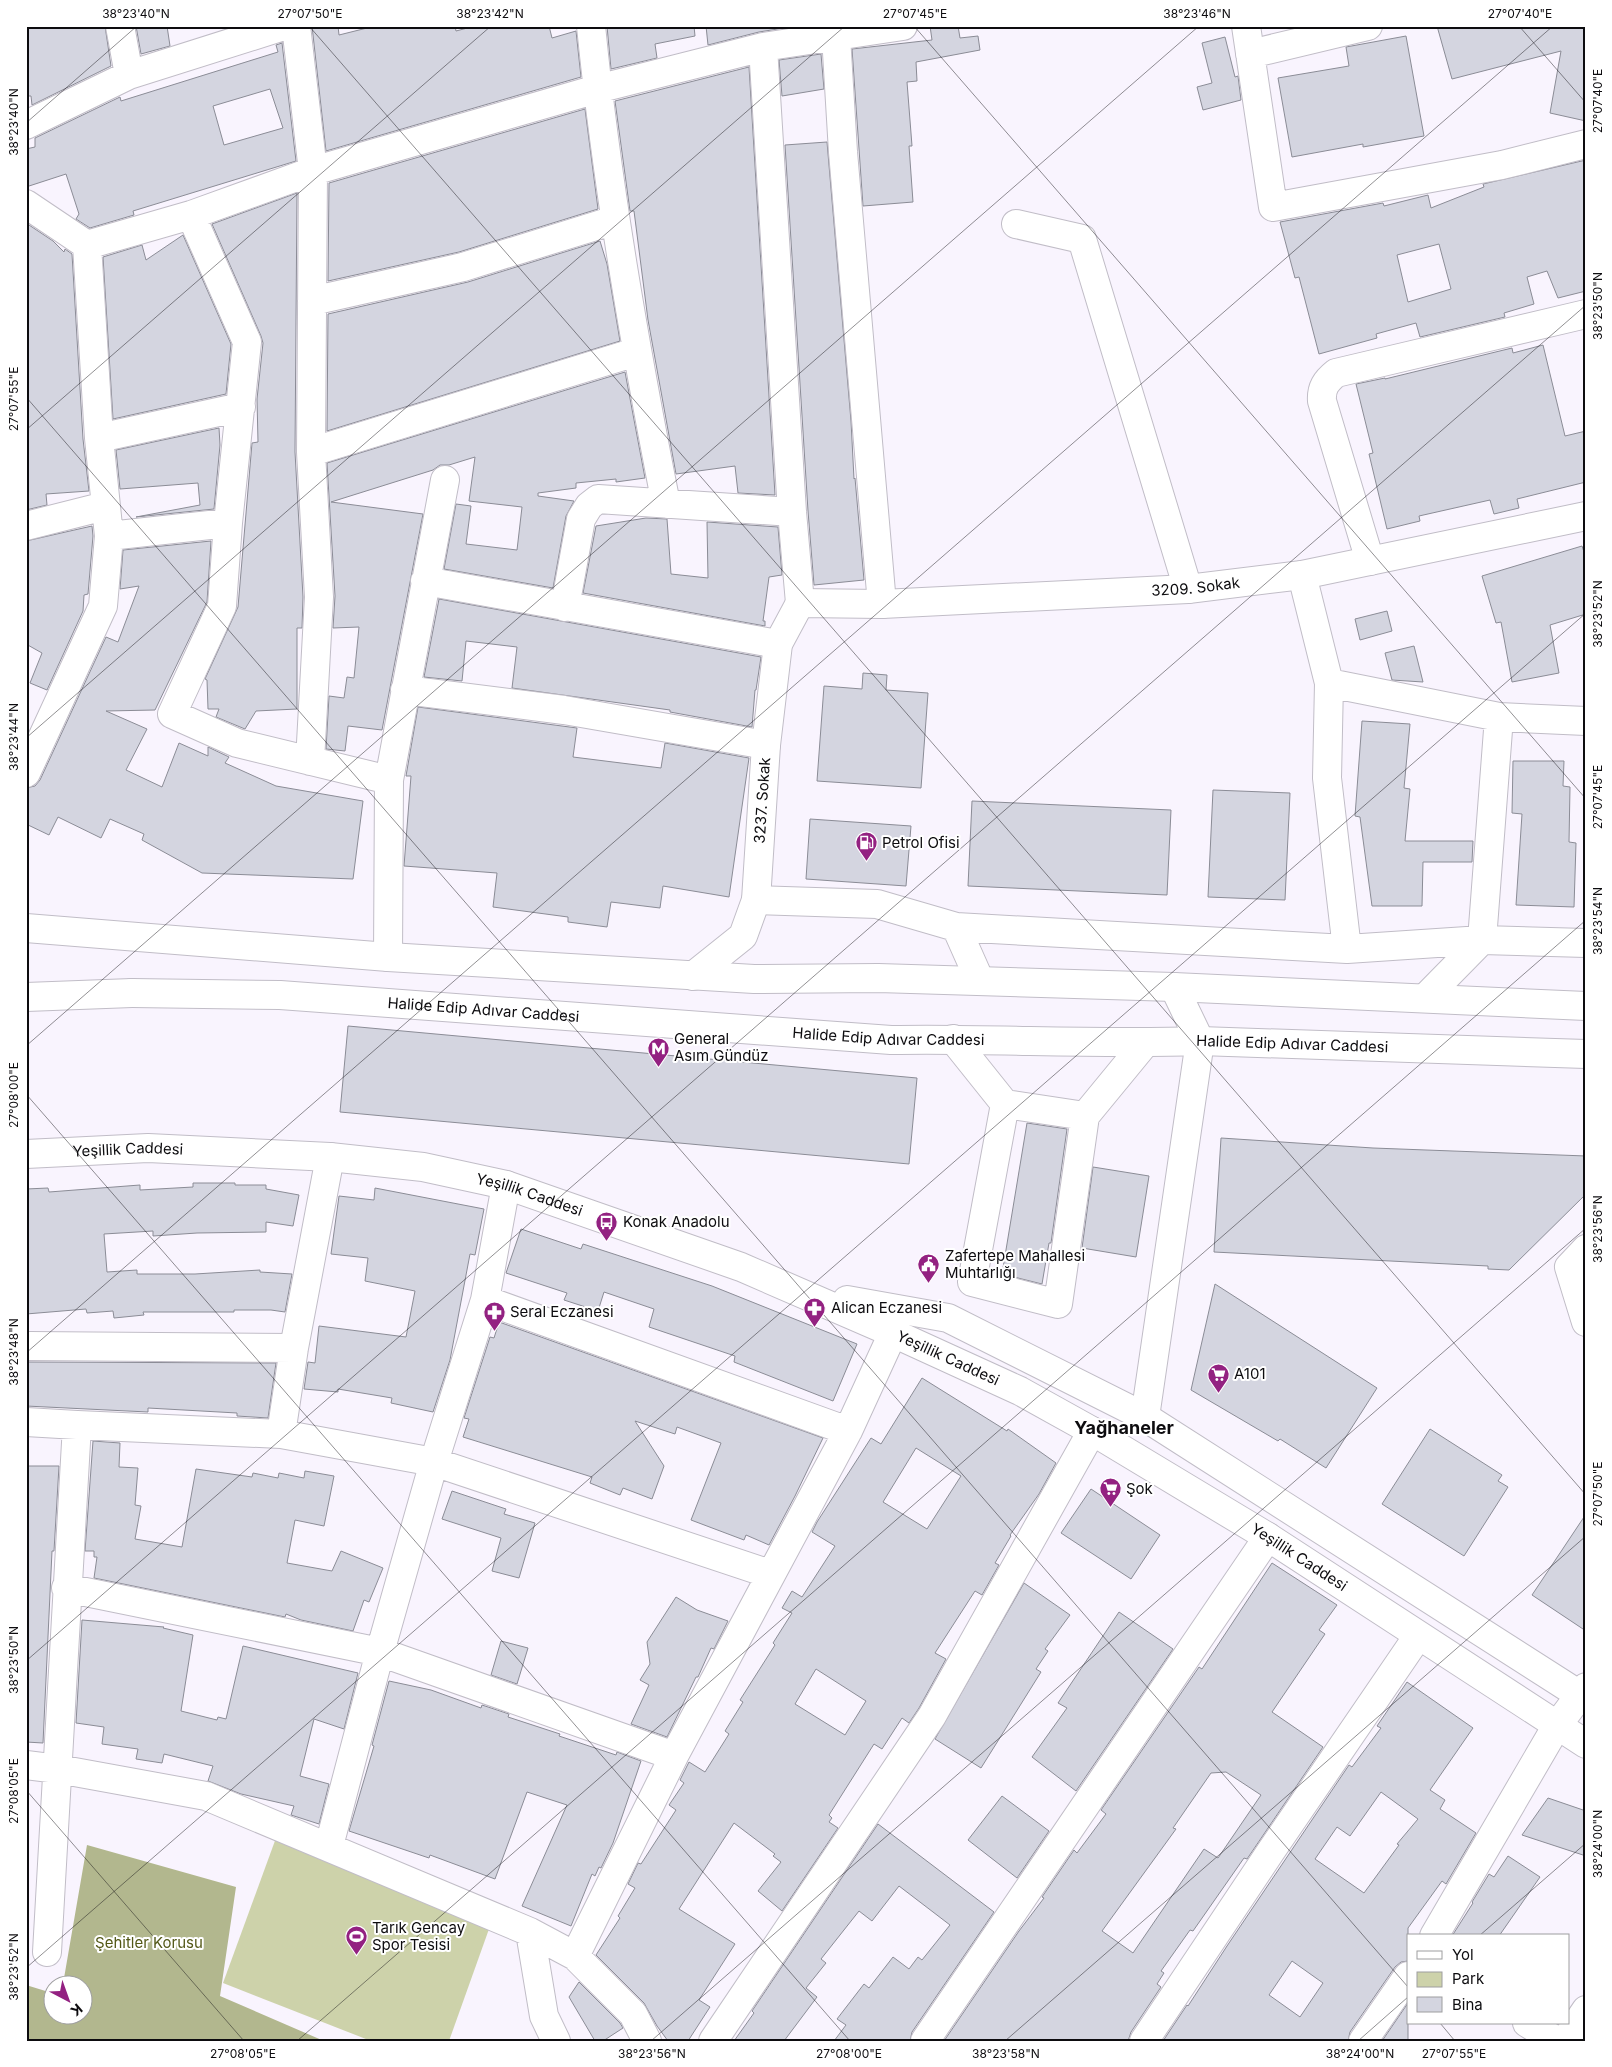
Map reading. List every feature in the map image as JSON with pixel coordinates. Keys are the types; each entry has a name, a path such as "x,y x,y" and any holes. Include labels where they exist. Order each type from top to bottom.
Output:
{"main road":[{"path":"120,26 129,75"},
{"path":"26,124 129,75 284,26"},
{"path":"296,26 313,171 311,452 319,597 310,761"},
{"path":"591,26 615,220 636,352 666,504"},
{"path":"26,204 87,245 191,215 313,171 598,89 763,47 903,26"},
{"path":"1246,26 1273,207 1502,164 1586,144"},
{"path":"1250,54 1368,26"},
{"path":"836,36 843,152 882,604"},
{"path":"763,47 792,512 800,603"},
{"path":"191,215 246,342 228,523 222,606 172,714 237,743 389,780"},
{"path":"312,300 463,266 615,220"},
{"path":"1016,224 1082,239 1188,589"},
{"path":"26,774 103,606 109,536 99,438 87,245"},
{"path":"1370,561 1322,401 1323,388 1328,379 1336,373 1586,314"},
{"path":"311,452 636,352"},
{"path":"99,438 241,407"},
{"path":"388,957 389,780 445,480"},
{"path":"565,607 581,520 589,506 598,499 792,512"},
{"path":"26,526 105,506"},
{"name":"3209. Sokak","path":"800,603 882,604 1188,589 1302,575 1586,516"},
{"path":"109,536 228,523"},
{"path":"1302,575 1329,683 1327,778 1347,949"},
{"path":"425,581 778,644"},
{"name":"3237. Sokak","path":"693,976 743,936 756,900 766,745 778,644 800,603"},
{"path":"1329,683 1499,717 1586,721"},
{"path":"405,690 564,710 766,745"},
{"path":"1425,998 1482,940 1499,717"},
{"path":"756,900 877,904 956,927 1347,949 1482,940 1586,943"},
{"path":"956,927 980,981"},
{"path":"26,928 388,957 754,980 878,978 1174,987 1586,1006"},
{"path":"713,2041 932,1716 1092,1431 1122,1430 1146,1418 1200,1041 1174,987"},
{"path":"26,988 132,993"},
{"path":"26,997 132,993"},
{"name":"Halide Edip Adıvar Caddesi","path":"132,993 280,995 891,1040 953,1039 1145,1043 1200,1041 1586,1054"},
{"path":"953,1039 1005,1104 1085,1116"},
{"path":"1005,1104 972,1282 1058,1304 1085,1116 1145,1043"},
{"name":"Yeşillik Caddesi","path":"26,1139 149,1134 335,1148 480,1167 538,1179 666,1222 852,1302 948,1318 1146,1418 1584,1693"},
{"name":"Yeşillik Caddesi","path":"26,1154 148,1148 330,1157 423,1167 506,1185 741,1267 894,1333 1020,1391 1092,1431 1268,1537 1586,1744"},
{"path":"280,1434 330,1157"},
{"path":"329,1846 380,1652 434,1462 485,1300 506,1185"},
{"path":"1586,1249 1569,1267 1586,1322"},
{"path":"485,1300 848,1431"},
{"path":"575,1956 674,1756 848,1431 894,1333"},
{"path":"29,1346 294,1348"},
{"path":"26,1422 77,1426 280,1434 434,1462 770,1574"},
{"path":"47,1952 66,1588 77,1426"},
{"path":"925,2041 1268,1537"},
{"path":"66,1588 380,1652 674,1756"},
{"path":"1144,2041 1271,1850 1418,1636"},
{"path":"1435,1934 1556,1726 1584,1693"},
{"path":"26,1765 206,1796 329,1846 530,1932 575,1956 633,2014 647,2041"},
{"path":"530,1932 544,2016 556,2041"},
{"path":"1363,2041 1407,1977"},
{"path":"1565,2041 1586,2010"},
{"path":"1529,2024 1557,2041"}],"green space":[{"name":"Tarık Gencay Spor Tesisi","path":"280,1827 489,1929 449,2041 371,2041 223,1983"},
{"name":"Şehitler Korusu","path":"87,1845 236,1887 220,1996 324,2041 26,2041 26,1985 42,1990 42,2024 92,2024 92,1974 65,1974"}],"building":[{"path":"26,26 105,26 111,66 32,105 31,96 26,96"},
{"path":"136,26 167,26 170,46 141,54"},
{"path":"312,26 338,26 339,35 375,26 455,26 456,31 475,26 549,26 552,38 576,31 581,77 326,151"},
{"path":"607,26 694,26 695,36 655,44 657,58 611,69"},
{"path":"706,26 796,26 759,32 708,45"},
{"path":"930,26 958,26 960,38 978,36 980,50 916,62 917,81 907,82 912,146 909,146 913,202 863,206 852,49 932,40"},
{"path":"1437,26 1586,26 1586,121 1550,113 1561,51 1452,79"},
{"path":"1406,36 1424,136 1363,147 1363,144 1292,157 1278,78 1349,66 1346,47"},
{"path":"1225,37 1235,77 1238,76 1241,100 1203,110 1197,87 1212,83 1202,43"},
{"path":"282,43 296,161 133,211 134,215 90,228 76,219 79,214 66,174 26,187 26,149 35,147 35,138 120,97 121,101 278,52 276,45","holes":["270,89 283,128 224,145 213,106"]},
{"path":"821,54 824,89 782,96 779,60"},
{"path":"749,67 775,495 738,493 735,466 676,474 648,320 634,211 630,211 615,101"},
{"path":"585,109 598,209 459,252 328,281 329,183"},
{"path":"827,142 864,580 814,585 785,145"},
{"path":"1586,160 1586,291 1558,298 1547,271 1527,277 1534,304 1504,313 1505,317 1420,337 1416,323 1376,334 1377,338 1319,354 1299,277 1295,278 1280,222 1383,203 1384,206 1428,195 1431,208 1484,187 1483,184","holes":["1439,244 1451,289 1408,302 1397,255"]},
{"path":"297,193 295,452 303,597 302,628 297,628 297,709 256,711 245,729 216,717 219,709 208,709 207,680 205,679 238,607 252,443 258,442 257,399 263,343 212,224"},
{"path":"26,223 53,241 64,252 65,249 72,254 83,439 89,491 46,494 47,505 26,510"},
{"path":"183,235 231,344 226,394 113,419 103,257 142,245 146,260"},
{"path":"600,241 607,264 620,341 327,431 328,314 468,282"},
{"path":"1543,345 1565,436 1586,431 1586,482 1517,499 1519,508 1494,514 1490,500 1419,516 1420,521 1387,529 1369,454 1373,453 1356,384 1385,379 1512,348 1513,353"},
{"path":"625,372 645,478 616,482 616,479 576,483 576,488 538,493 538,496 574,501 566,516 553,588 444,569 456,504 471,506 466,544 517,550 522,507 469,501 475,457 449,465 440,465 433,470 331,502 423,514 382,730 348,726 345,751 326,749 329,696 344,698 347,677 354,678 359,627 333,628 335,596 327,463"},
{"path":"219,428 220,445 214,509 136,517 200,505 198,483 120,489 116,450"},
{"path":"646,518 667,519 671,574 708,578 707,522 778,527 782,575 769,577 763,621 765,621 765,626 583,593 596,526"},
{"path":"92,526 93,536 88,594 84,595 83,611 47,690 30,683 42,653 26,644 26,541"},
{"path":"211,541 207,602 155,710 106,711 147,729 126,770 162,787 179,743 208,756 208,747 229,757 225,763 276,786 363,801 353,879 202,873 142,840 144,834 110,819 101,838 58,817 49,835 26,824 26,788 35,786 40,780 106,637 118,642 139,586 120,589 123,550"},
{"path":"1582,546 1586,558 1586,614 1550,625 1559,673 1512,682 1501,622 1496,623 1482,576"},
{"path":"439,599 761,657 755,690 752,727 670,712 670,710 512,688 517,647 466,641 462,681 424,677"},
{"path":"1387,611 1392,631 1360,640 1355,619"},
{"path":"1414,646 1423,682 1392,680 1385,653"},
{"path":"863,673 887,675 886,690 928,693 921,788 817,781 824,686 862,689"},
{"path":"418,707 577,728 573,757 661,768 665,743 749,758 729,897 663,886 660,908 611,902 607,927 568,922 568,917 493,907 497,873 404,866 411,776 406,776"},
{"path":"1362,721 1410,724 1404,788 1410,789 1405,841 1473,841 1472,862 1423,862 1422,906 1372,906 1360,817 1355,816"},
{"path":"1513,761 1564,761 1563,786 1570,787 1569,842 1576,843 1574,907 1516,905 1522,814 1512,813"},
{"path":"1213,790 1290,793 1285,900 1208,897"},
{"path":"972,801 1171,810 1167,895 968,886"},
{"path":"810,819 911,826 906,886 806,879"},
{"path":"348,1026 917,1078 909,1164 340,1112"},
{"path":"1027,1123 1067,1129 1051,1243 1049,1243 1042,1284 1002,1274"},
{"path":"1221,1138 1373,1148 1586,1156 1586,1194 1509,1270 1488,1269 1488,1266 1214,1252"},
{"path":"1093,1167 1149,1176 1136,1257 1082,1248"},
{"path":"193,1183 266,1185 266,1189 299,1195 293,1226 266,1222 266,1232 153,1236 153,1231 104,1234 107,1272 137,1270 137,1274 195,1274 260,1270 260,1272 292,1274 285,1312 234,1310 234,1312 143,1312 144,1315 114,1318 113,1311 87,1313 86,1309 26,1314 26,1189 48,1188 49,1192 140,1185 140,1190 193,1187"},
{"path":"375,1188 484,1209 475,1255 470,1254 450,1360 433,1412 391,1403 392,1398 338,1389 338,1392 304,1389 308,1362 315,1363 319,1326 406,1337 415,1291 365,1281 368,1258 331,1254 339,1196 374,1200"},
{"path":"521,1229 581,1249 583,1244 712,1286 857,1344 833,1401 734,1362 735,1356 649,1327 654,1309 604,1292 598,1311 564,1300 567,1293 506,1273"},
{"path":"1215,1284 1377,1388 1326,1468 1280,1439 1278,1441 1191,1390"},
{"path":"499,1322 823,1438 769,1545 746,1535 744,1540 691,1520 721,1443 677,1427 675,1434 635,1421 664,1466 652,1499 623,1488 620,1495 590,1483 592,1477 463,1437 469,1419 464,1418 490,1337 494,1338"},
{"path":"26,1361 276,1363 268,1418 237,1416 237,1413 148,1408 148,1412 26,1406"},
{"path":"922,1378 1007,1431 1008,1429 1056,1463 1039,1494 1010,1535 995,1563 999,1565 982,1595 975,1591 935,1653 946,1659 919,1708 909,1723 902,1718 882,1749 874,1744 829,1815 832,1818 829,1822 838,1828 782,1911 758,1891 781,1862 773,1856 775,1854 734,1823 679,1909 735,1944 699,2000 710,2007 688,2041 668,2041 644,2003 596,1955 620,1918 618,1916 635,1888 628,1884 638,1863 641,1864 676,1810 669,1805 684,1783 680,1780 689,1762 705,1772 729,1734 725,1731 743,1702 740,1700 775,1645 773,1643 792,1613 782,1608 792,1591 802,1597 835,1546 812,1532 817,1522 871,1438 881,1444","holes":["916,1448 961,1476 927,1529 883,1502","816,1669 866,1701 845,1735 795,1704"]},
{"path":"1430,1429 1502,1475 1498,1481 1508,1487 1464,1556 1382,1504"},
{"path":"93,1441 120,1443 119,1467 138,1468 135,1505 141,1506 135,1539 182,1547 196,1469 252,1477 253,1473 278,1478 279,1473 304,1478 305,1471 334,1476 324,1526 295,1520 287,1563 332,1571 341,1551 383,1568 369,1602 364,1600 353,1631 301,1620 286,1614 285,1617 94,1578 97,1557 94,1557 94,1551 85,1551"},
{"path":"26,1466 59,1466 54,1551 52,1551 43,1743 26,1742"},
{"path":"1091,1489 1160,1535 1131,1579 1061,1533"},
{"path":"452,1491 506,1509 504,1514 535,1523 519,1578 492,1571 501,1538 442,1519"},
{"path":"1586,1514 1586,1631 1532,1595"},
{"path":"1272,1563 1337,1605 1319,1630 1325,1634 1272,1712 1323,1747 1247,1859 1244,1858 1193,1931 1190,1930 1161,1971 1164,1973 1157,1984 1161,1987 1131,2032 1128,2041 944,2041 1019,1931 1044,1898 1042,1897 1074,1850 1077,1853 1106,1814 1101,1810 1199,1667 1202,1669","holes":["1226,1772 1261,1795 1218,1858 1204,1849 1133,1953 1102,1931 1176,1829 1173,1828 1211,1773"]},
{"path":"1024,1583 1070,1615 1045,1649 1048,1651 1036,1669 1041,1672 981,1768 935,1739"},
{"path":"676,1597 697,1610 728,1621 714,1649 711,1648 667,1737 631,1724 649,1685 640,1680 650,1664 647,1642"},
{"path":"1119,1612 1173,1649 1076,1791 1032,1757 1067,1708 1058,1703"},
{"path":"82,1620 164,1627 193,1635 181,1711 217,1720 218,1717 226,1719 243,1646 358,1673 344,1729 314,1719 300,1776 329,1784 319,1824 291,1815 294,1806 241,1794 208,1781 213,1766 164,1754 162,1763 136,1759 138,1749 102,1744 104,1727 76,1723"},
{"path":"501,1641 528,1648 517,1684 491,1675"},
{"path":"389,1681 431,1690 481,1708 482,1705 509,1714 508,1717 560,1734 559,1736 616,1755 617,1752 641,1761 613,1843 601,1868 599,1867 595,1876 592,1874 571,1926 522,1906 567,1805 527,1792 495,1879 430,1855 429,1858 349,1831 374,1746 372,1745"},
{"path":"1407,1682 1473,1728 1430,1790 1445,1800 1440,1809 1476,1833 1446,1884 1442,1881 1408,1928 1407,1961 1401,1962 1395,1967 1350,2032 1348,2041 1163,2041 1349,1765 1352,1767 1381,1728 1377,1726","holes":["1381,1792 1418,1819 1397,1844 1399,1845 1364,1893 1315,1859 1337,1827 1350,1836","1292,1961 1323,1983 1300,2017 1269,1995"]},
{"path":"1002,1796 1049,1831 1017,1878 968,1840"},
{"path":"1548,1798 1586,1811 1586,1856 1522,1835"},
{"path":"878,1824 994,1912 912,2032 910,2041 834,2041 846,2025 837,2019 864,1984 869,1988 893,1957 909,1969 918,1957 922,1960 950,1925 899,1886 872,1921 859,1911 821,1959 826,1963 806,1988 817,1997 784,2041 734,2041 754,2013 752,2011"},
{"path":"1508,1856 1540,1877 1500,1934 1453,1934 1489,1874 1494,1877"},
{"path":"579,1982 623,2028 603,2041 595,2041 569,1997"},
{"path":"1407,2004 1408,2041 1382,2041"}],"place":[{"name":"Petrol Ofisi","path":"866,862"},
{"name":"General Asım Gündüz","path":"658,1067"},
{"name":"Konak Anadolu","path":"607,1241"},
{"name":"Zafertepe Mahallesi Muhtarlığı","path":"929,1284"},
{"name":"Alican Eczanesi","path":"815,1327"},
{"name":"Seral Eczanesi","path":"494,1331"},
{"name":"A101","path":"1218,1393"},
{"name":"Şok","path":"1110,1508"},
{"name":"Tarık Gencay Spor Tesisi","path":"356,1956"}],"district":[{"name":"Yağhaneler","path":"1124,1428"}]}
